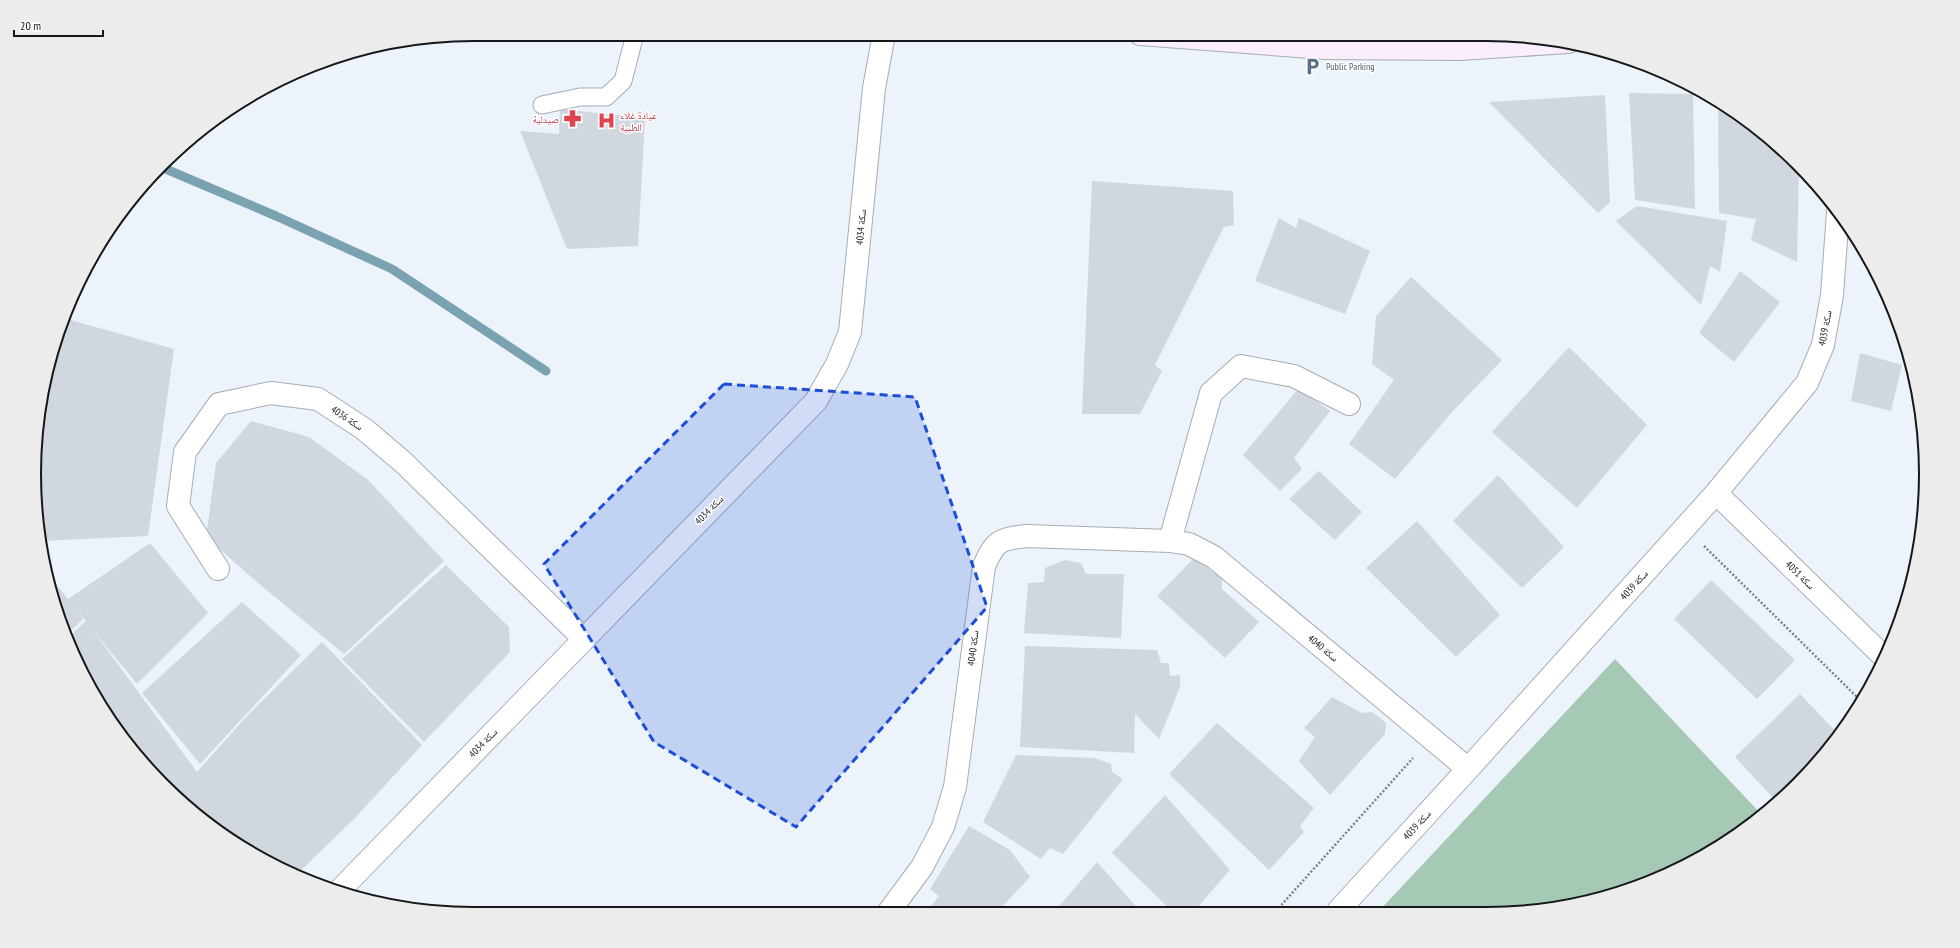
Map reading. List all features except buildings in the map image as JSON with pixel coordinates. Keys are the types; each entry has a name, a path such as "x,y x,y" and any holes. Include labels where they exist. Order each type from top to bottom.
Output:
{"street":[{"name":"سكة 4034","path":"343,886 816,401 837,364 850,332 874,88 883,41"},
{"path":"1232,41 1324,48 1354,41 1460,49 1535,44"},
{"name":"سكة 4039","path":"1342,907 1686,527 1807,383 1824,345 1832,295 1837,221"},
{"path":"1170,541 1211,393 1241,366 1294,376 1349,404"},
{"name":"سكة 4036","path":"218,569 178,506 185,452 219,404 271,393 318,399 364,429 404,463 584,639"},
{"name":"سكة 4051","path":"1716,493 1880,653"},
{"name":"سكة 4040","path":"892,907 922,867 943,827 955,787 984,566 992,547 1009,538 1027,536 1170,541 1189,544 1214,558 1468,769"}],"lane":[{"path":"542,105 580,97 606,97 624,81 633,41"}],"path":[{"path":"1686,527 1857,697"},
{"path":"1280,907 1431,738"}],"highlighted area":[{"path":"724,384 915,397 987,607 796,827 654,742 544,564"}],"green space":[{"path":"1615,659 1758,811 1727,834 1678,862 1652,874 1598,892 1570,899 1514,906 1383,907"}],"waterway":[{"path":"167,169 276,216 392,269 546,371"}],"place":[{"name":"Public Parking","path":"1313,66"},
{"name":"صيدلية","path":"572,119"},
{"name":"عيادة غلاء الطبية","path":"607,121"}]}
